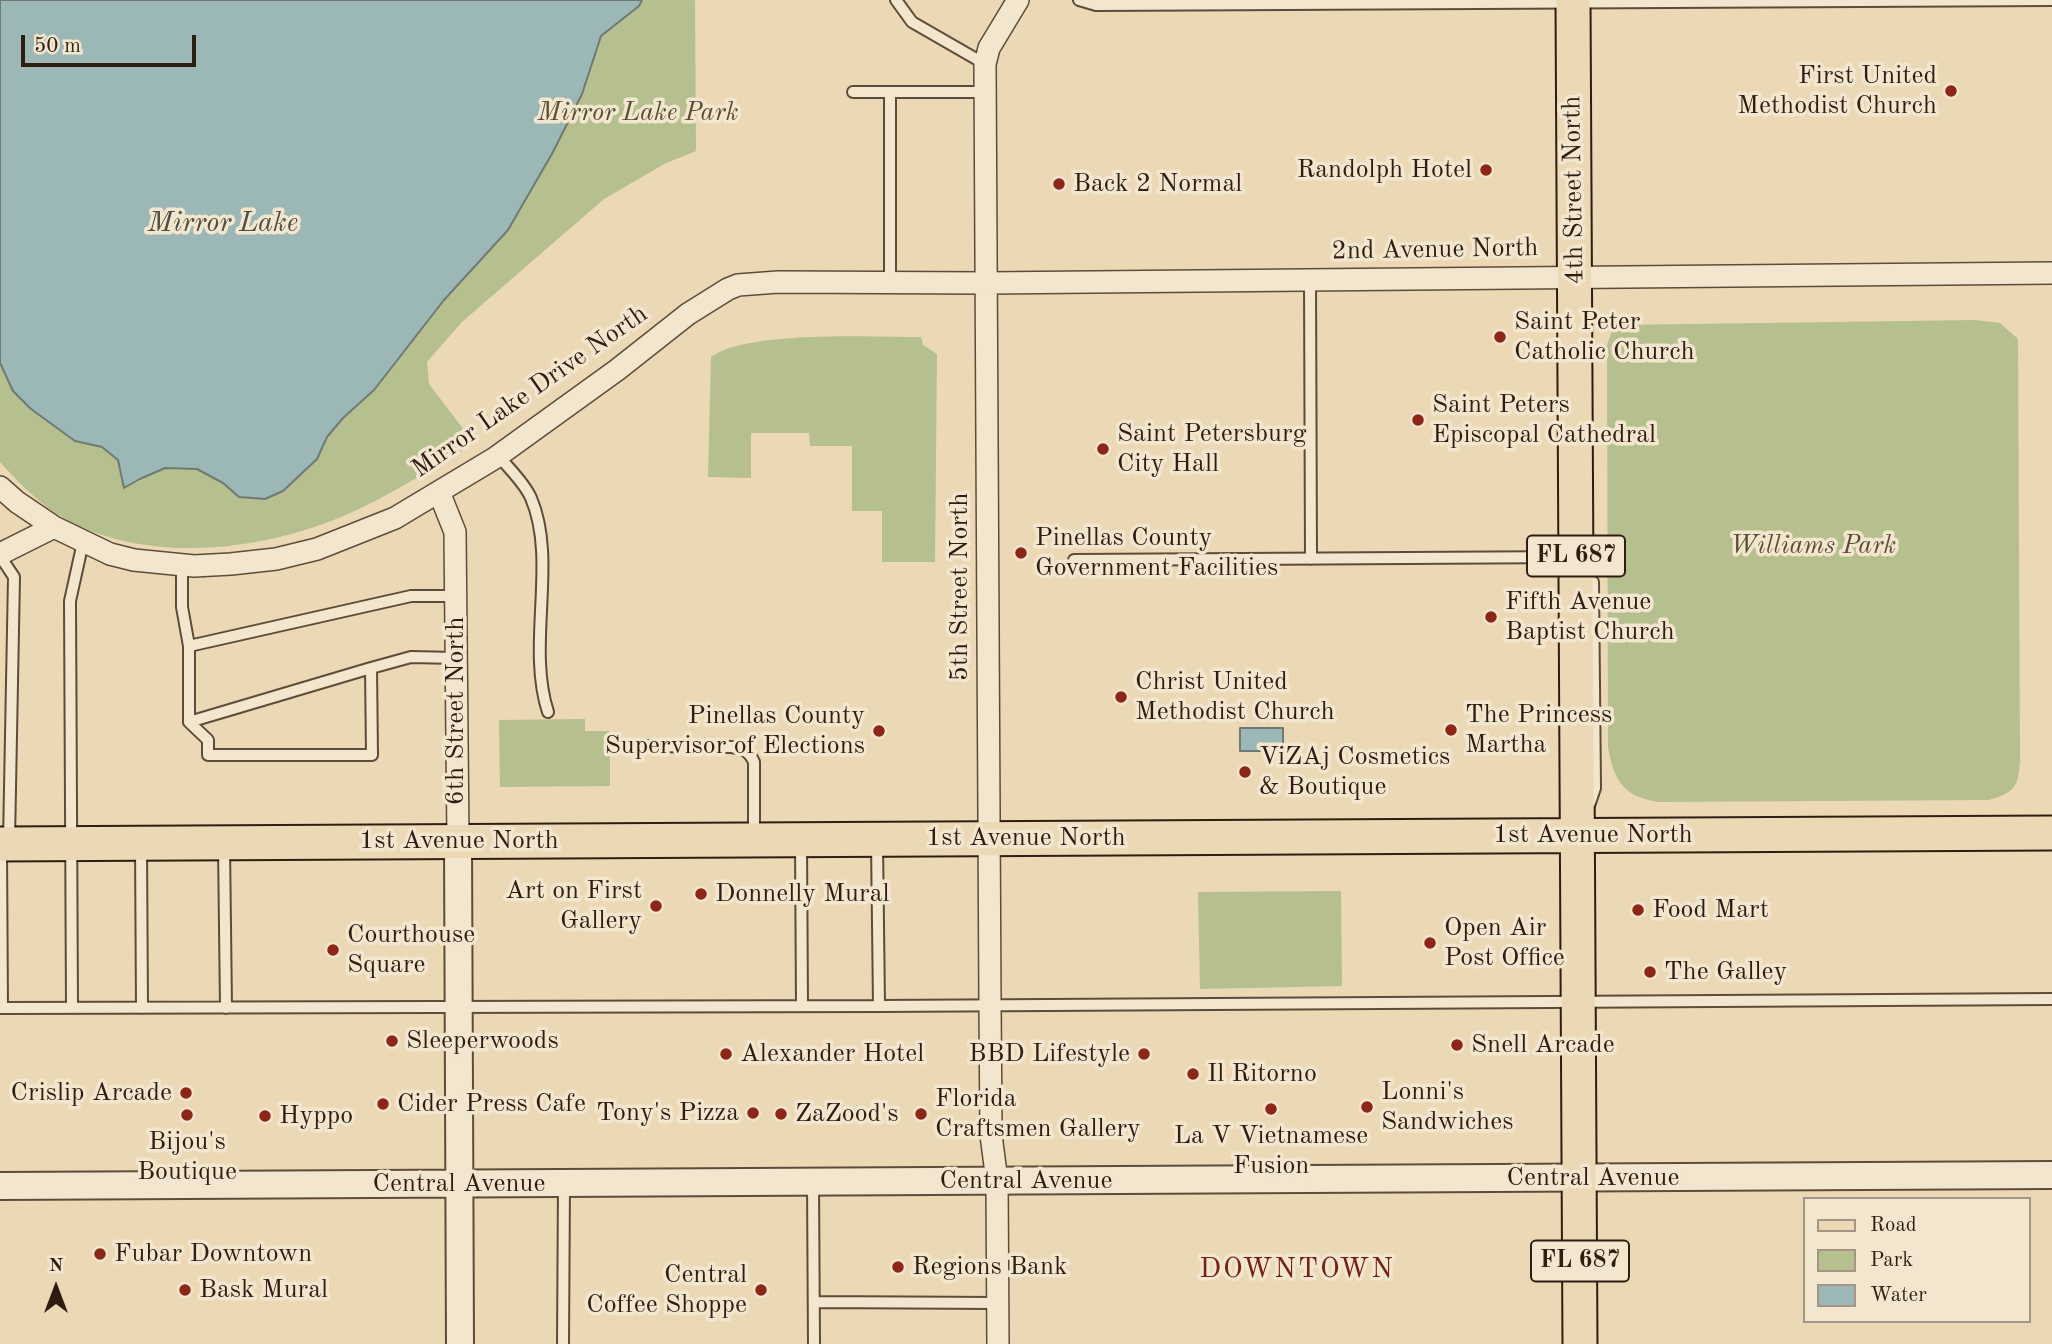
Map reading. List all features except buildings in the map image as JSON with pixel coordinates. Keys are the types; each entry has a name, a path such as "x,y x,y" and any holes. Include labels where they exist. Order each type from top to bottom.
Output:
{"main road":[{"name":"4th Street North","path":"1573,1 1575,276 1584,564 1577,835 1579,1178"},
{"name":"1st Avenue North","path":"3,844 2052,833"},
{"name":"FL 687","path":"1579,1178 1580,1344"}],"street":[{"name":"5th Street North","path":"998,1344 997,1181 991,1135 985,64 989,48 1018,0"},
{"name":"2nd Avenue North","path":"986,283 2052,273"},
{"name":"Mirror Lake Drive North","path":"0,487 54,527 110,554 134,560 182,565 231,564 276,559 317,549 395,518 439,492 498,456 617,370 688,314 738,285 778,282 986,283"},
{"name":"6th Street North","path":"439,492 455,531 460,1344"},
{"path":"0,555 54,527"},
{"name":"Central Avenue","path":"0,1186 2052,1175"}],"lane":[{"path":"896,0 912,22 985,64"},
{"path":"1079,0 1096,5 2052,0"},
{"path":"853,92 985,92"},
{"path":"890,92 890,282"},
{"path":"1575,276 1586,311"},
{"path":"1310,279 1311,559"},
{"path":"498,456 527,490 540,526 540,680 548,712"},
{"path":"72,1008 70,601 83,542"},
{"path":"0,555 14,577 3,844 1,1008 2052,999"},
{"path":"1074,560 1311,559 1584,564"},
{"path":"182,565 182,607 189,646 189,722 208,740 208,755 372,755 371,668"},
{"path":"189,646 411,596 456,596"},
{"path":"189,722 411,657 456,658"},
{"path":"643,747 732,747 743,749 750,754 754,762 754,840"},
{"path":"877,839 879,1006"},
{"path":"801,840 802,1006"},
{"path":"141,843 142,1008"},
{"path":"224,843 226,1008"},
{"path":"813,1182 814,1344"},
{"path":"563,1344 564,1183"},
{"path":"814,1303 997,1303"}],"green space":[{"name":"Mirror Lake Park","path":"642,0 695,0 696,151 666,163 604,199 462,322 427,362 429,384 474,443 392,492 330,522 256,542 217,547 178,548 140,544 103,535 69,521 50,509 0,462 0,363 13,391 75,441 102,447 118,460 125,488 165,468 197,469 223,483 239,497 265,499 282,491 317,459 327,437 343,418 374,390 444,300 591,60 601,36 639,6"},
{"name":"Williams Park","path":"1975,320 2000,323 2018,339 2020,761 2014,788 1989,800 1658,802 1628,791 1617,778 1608,747 1607,345 1612,331 1620,325"},
{"path":"843,336 921,337 923,345 937,354 935,562 882,562 882,511 852,511 852,446 810,446 809,433 751,433 751,478 708,477 711,357 729,348 781,339"},
{"path":"585,719 585,731 610,731 610,786 500,787 499,720"},
{"path":"1341,891 1342,986 1200,989 1198,892"}],"water":[{"name":"Mirror Lake","path":"0,0 642,0 639,6 601,36 582,94 553,152 508,230 444,300 374,390 343,418 327,437 317,459 283,491 265,499 239,497 223,483 197,469 165,468 124,488 118,460 102,447 75,441 31,409 13,391 0,363"},
{"path":"1240,728 1283,728 1283,751 1240,751"}],"place":[{"name":"First United Methodist Church","path":"1951,91"},
{"name":"Randolph Hotel","path":"1486,170"},
{"name":"Back 2 Normal","path":"1059,184"},
{"name":"Saint Peter Catholic Church","path":"1500,337"},
{"name":"Saint Peters Episcopal Cathedral","path":"1418,420"},
{"name":"Saint Petersburg City Hall","path":"1103,449"},
{"name":"Pinellas County Government Facilities","path":"1021,553"},
{"name":"Fifth Avenue Baptist Church","path":"1491,617"},
{"name":"Christ United Methodist Church","path":"1121,697"},
{"name":"The Princess Martha","path":"1451,730"},
{"name":"Pinellas County Supervisor of Elections","path":"879,731"},
{"name":"ViZAj Cosmetics & Boutique","path":"1245,772"},
{"name":"Donnelly Mural","path":"701,894"},
{"name":"Art on First Gallery","path":"656,906"},
{"name":"Food Mart","path":"1638,910"},
{"name":"Open Air Post Office","path":"1430,943"},
{"name":"Courthouse Square","path":"333,950"},
{"name":"The Galley","path":"1650,972"},
{"name":"Sleeperwoods","path":"392,1041"},
{"name":"Snell Arcade","path":"1457,1045"},
{"name":"Alexander Hotel","path":"726,1054"},
{"name":"BBD Lifestyle","path":"1144,1054"},
{"name":"Il Ritorno","path":"1193,1074"},
{"name":"Crislip Arcade","path":"186,1093"},
{"name":"Cider Press Cafe","path":"383,1104"},
{"name":"Lonni's Sandwiches","path":"1367,1107"},
{"name":"La V Vietnamese Fusion","path":"1271,1109"},
{"name":"Tony's Pizza","path":"753,1113"},
{"name":"ZaZood's","path":"781,1114"},
{"name":"Florida Craftsmen Gallery","path":"921,1114"},
{"name":"Bijou's Boutique","path":"187,1115"},
{"name":"Hyppo","path":"265,1116"},
{"name":"Fubar Downtown","path":"100,1254"},
{"name":"Regions Bank","path":"898,1267"},
{"name":"Bask Mural","path":"185,1290"},
{"name":"Central Coffee Shoppe","path":"761,1290"}],"district":[{"name":"DOWNTOWN","path":"1297,1270"}]}
